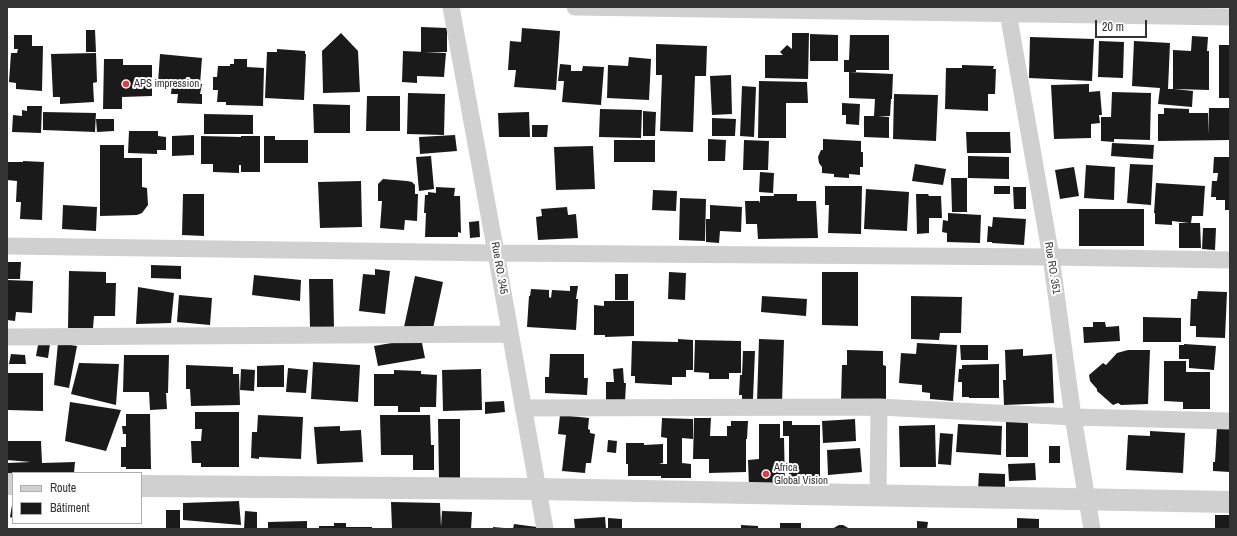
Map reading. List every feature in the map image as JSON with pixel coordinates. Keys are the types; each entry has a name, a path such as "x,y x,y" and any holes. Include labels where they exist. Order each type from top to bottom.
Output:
{"street":[{"name":"Rue RO. 345","path":"451,7 545,529"},
{"path":"575,7 1105,11 1230,17"},
{"name":"Rue RO. 351","path":"1008,10 1051,257 1073,417 1092,529"},
{"path":"7,246 496,253 1051,257 1230,260"},
{"path":"7,337 510,334"},
{"path":"878,495 880,406"},
{"path":"523,408 880,406 1073,417 1230,421"},
{"path":"142,486 537,489 1230,502"}],"building":[{"path":"421,27 447,28 447,52 421,52"},
{"path":"522,28 560,31 556,90 514,87 516,70 508,70 510,41 521,42"},
{"path":"86,30 95,30 96,52 86,52"},
{"path":"341,33 358,51 360,92 323,93 322,51"},
{"path":"792,33 809,33 808,79 765,78 765,55 783,55 780,52 787,45 792,49"},
{"path":"810,34 838,35 838,61 810,61"},
{"path":"14,35 32,35 32,46 43,46 42,91 16,89 16,83 9,82 11,53 17,53 18,49 14,49"},
{"path":"850,35 889,35 889,70 856,70 856,72 844,72 844,60 849,60"},
{"path":"1192,36 1208,37 1207,51 1209,51 1209,90 1174,89 1193,91 1192,107 1158,104 1160,88 1132,86 1134,41 1170,43 1168,89 1173,89 1173,50 1191,51"},
{"path":"1030,37 1094,39 1092,81 1029,78"},
{"path":"1099,41 1124,42 1123,78 1098,77"},
{"path":"656,44 707,46 706,76 695,76 693,132 660,131 662,75 656,75"},
{"path":"1219,45 1230,45 1230,98 1219,98"},
{"path":"277,49 305,51 304,100 265,98 267,52 277,52"},
{"path":"403,51 446,53 444,77 417,76 417,83 402,82"},
{"path":"96,53 97,82 93,83 94,102 60,104 60,97 53,97 51,54"},
{"path":"160,54 202,58 200,84 202,84 200,94 202,94 202,104 177,103 178,94 171,94 172,84 158,83"},
{"path":"629,57 651,59 649,100 607,98 608,65 628,66"},
{"path":"104,59 123,59 123,65 152,65 152,96 122,97 122,109 103,109"},
{"path":"234,59 247,59 247,67 264,68 263,106 226,105 226,102 217,102 218,90 213,90 213,77 217,77 218,66 230,66 230,64 234,64"},
{"path":"560,64 571,65 571,71 582,71 583,66 604,67 601,105 562,102 564,81 558,81"},
{"path":"962,65 994,66 993,69 996,69 995,94 988,94 988,111 945,109 946,68 962,68"},
{"path":"849,72 893,74 890,116 878,116 889,117 889,138 864,137 864,116 874,116 875,99 849,98"},
{"path":"731,75 732,114 712,115 710,76"},
{"path":"759,81 807,82 808,103 786,103 786,138 758,138"},
{"path":"1089,84 1089,92 1100,91 1102,115 1099,115 1100,123 1091,124 1091,138 1054,139 1051,85"},
{"path":"742,86 756,87 754,137 740,136"},
{"path":"1112,92 1151,93 1150,140 1114,139 1114,142 1101,141 1101,117 1111,117"},
{"path":"408,93 445,94 444,135 407,134"},
{"path":"894,94 938,95 936,141 893,139"},
{"path":"367,96 400,96 400,131 366,131"},
{"path":"842,103 860,104 859,125 846,124 846,115 842,115"},
{"path":"313,104 350,105 350,133 314,133"},
{"path":"27,106 42,106 41,133 12,132 13,115 22,116 22,110 27,111"},
{"path":"1164,108 1189,109 1189,113 1208,113 1208,135 1209,108 1230,108 1230,140 1158,141 1158,114 1164,114"},
{"path":"600,109 642,110 641,138 599,137"},
{"path":"643,111 656,112 655,136 643,136"},
{"path":"43,112 96,113 95,132 43,130"},
{"path":"529,112 530,137 499,137 498,113"},
{"path":"204,114 253,115 253,134 204,134"},
{"path":"712,118 736,119 735,136 712,136"},
{"path":"96,119 114,119 114,131 97,132"},
{"path":"532,125 548,125 547,137 532,137"},
{"path":"129,131 158,131 158,136 166,137 166,150 157,150 157,154 128,153"},
{"path":"966,132 1010,132 1011,153 967,153"},
{"path":"194,135 194,155 172,156 172,136"},
{"path":"455,135 457,151 420,154 419,137"},
{"path":"201,136 241,137 241,165 239,165 239,173 213,172 213,164 201,164"},
{"path":"241,136 260,136 260,172 241,172"},
{"path":"264,136 275,136 275,140 308,140 308,163 264,163"},
{"path":"708,139 726,140 725,161 708,161"},
{"path":"823,139 861,141 863,167 860,167 860,175 849,174 849,178 834,177 834,174 822,173 822,167 819,163 818,157 821,150 823,150"},
{"path":"614,140 655,140 655,162 614,162"},
{"path":"744,140 769,141 768,170 743,170"},
{"path":"1112,143 1154,145 1153,159 1111,156"},
{"path":"100,145 124,145 124,158 142,158 142,187 147,188 148,205 142,213 137,215 100,216"},
{"path":"593,146 595,189 556,190 554,147"},
{"path":"431,156 434,189 419,191 416,157"},
{"path":"968,156 1009,157 1009,179 968,178"},
{"path":"1214,157 1230,157 1230,210 1225,210 1225,200 1216,200 1216,197 1211,197 1212,181 1217,181 1218,173 1213,173"},
{"path":"7,162 44,162 42,220 20,219 21,202 16,202 17,181 7,180"},
{"path":"915,164 946,169 943,185 912,181"},
{"path":"1130,164 1153,165 1151,205 1127,203"},
{"path":"1086,165 1115,167 1114,200 1084,198"},
{"path":"1074,167 1079,196 1060,199 1055,170"},
{"path":"760,172 774,173 773,193 759,192"},
{"path":"951,178 967,178 967,212 952,212"},
{"path":"383,179 407,181 412,182 415,185 415,194 418,194 417,221 405,220 404,230 380,228 382,201 378,201 378,184"},
{"path":"361,181 362,227 320,228 318,182"},
{"path":"1156,183 1205,186 1203,216 1192,216 1191,223 1200,223 1201,248 1179,248 1179,223 1189,223 1172,221 1172,225 1155,224 1154,213"},
{"path":"825,186 862,186 861,234 828,233 829,205 825,205"},
{"path":"994,186 1010,186 1010,194 994,194"},
{"path":"436,187 455,188 454,196 460,196 461,233 458,232 458,237 425,237 425,195 428,195 428,192 436,193"},
{"path":"1013,187 1026,187 1026,209 1014,209"},
{"path":"866,189 909,192 907,231 864,229"},
{"path":"653,190 677,191 676,211 652,210"},
{"path":"183,194 204,194 204,236 182,235"},
{"path":"774,194 797,194 797,201 816,201 818,238 758,239 757,224 746,224 745,201 759,201 760,203 760,196 774,196"},
{"path":"916,194 941,196 942,218 929,218 929,233 917,234"},
{"path":"680,198 706,199 705,241 679,240"},
{"path":"63,205 97,207 96,231 62,229"},
{"path":"710,205 742,207 741,232 720,231 719,243 706,242 706,219 710,219"},
{"path":"567,207 568,215 576,214 578,238 538,240 536,217 542,216 541,209"},
{"path":"1079,209 1144,209 1144,246 1079,246"},
{"path":"948,213 981,215 980,243 947,242 947,233 942,232 943,220 948,221"},
{"path":"993,217 1026,219 1024,245 987,242 988,226 992,227"},
{"path":"479,221 480,237 470,238 469,222"},
{"path":"1203,228 1216,228 1215,250 1202,249"},
{"path":"7,262 21,262 20,279 7,279"},
{"path":"151,265 181,266 181,279 151,278"},
{"path":"375,269 390,271 385,314 359,311 363,274 375,275"},
{"path":"69,271 106,272 106,283 116,283 115,316 94,316 93,328 68,328"},
{"path":"669,272 686,273 685,300 668,299"},
{"path":"822,272 858,272 858,326 822,325"},
{"path":"615,274 628,274 628,300 615,300"},
{"path":"254,275 301,280 300,301 252,295"},
{"path":"415,276 443,282 432,333 404,327"},
{"path":"309,279 333,279 334,328 310,328"},
{"path":"7,280 33,281 32,313 16,312 15,321 7,320"},
{"path":"570,286 578,286 576,299 578,299 576,330 527,327 529,296 531,289 549,290 549,297 551,298 552,290 570,291"},
{"path":"138,287 174,293 171,323 136,324"},
{"path":"1198,291 1227,292 1225,338 1196,337 1196,326 1190,326 1191,299 1197,299"},
{"path":"179,295 212,298 210,325 177,322"},
{"path":"762,296 807,299 806,316 761,312"},
{"path":"911,296 962,297 961,333 940,333 939,340 911,339"},
{"path":"604,301 634,301 634,336 605,337 605,335 594,335 594,305 604,306"},
{"path":"1143,317 1181,318 1181,342 1143,342"},
{"path":"1093,322 1105,322 1106,327 1119,326 1120,341 1084,343 1083,327 1093,327"},
{"path":"421,338 425,358 378,366 374,346"},
{"path":"678,339 693,340 693,370 686,370 686,377 672,377 672,385 635,383 635,376 631,376 632,341 678,342"},
{"path":"759,339 784,340 782,403 757,402"},
{"path":"695,340 741,341 741,373 729,373 729,379 709,379 709,373 694,372"},
{"path":"58,343 77,346 69,388 54,385"},
{"path":"917,343 957,345 953,401 930,399 930,393 922,392 922,385 899,383 901,353 916,354"},
{"path":"50,344 48,358 36,356 38,345"},
{"path":"960,345 988,345 988,360 961,360"},
{"path":"1179,345 1216,346 1214,370 1189,368 1189,359 1179,359"},
{"path":"1023,349 1023,356 1052,354 1054,403 1004,405 1003,380 1006,380 1005,350"},
{"path":"847,350 883,351 883,365 886,366 886,402 841,401 842,365 847,365"},
{"path":"1128,350 1150,350 1148,404 1121,405 1118,403 1113,405 1097,391 1090,381 1089,375 1103,363 1106,365 1117,353"},
{"path":"743,351 755,351 753,399 742,399 742,395 739,395"},
{"path":"11,354 25,355 26,364 9,364"},
{"path":"550,354 584,354 584,378 588,378 587,395 545,393 545,377 549,377"},
{"path":"124,355 169,355 168,393 166,393 167,409 150,410 149,392 123,392"},
{"path":"1164,361 1186,361 1186,372 1210,372 1210,409 1183,409 1183,402 1164,401"},
{"path":"313,362 360,365 358,402 311,399"},
{"path":"79,363 119,364 116,405 71,394"},
{"path":"999,364 999,398 962,397 962,382 958,382 959,369 962,369 962,365"},
{"path":"186,365 233,367 233,374 239,374 240,405 191,406 190,389 186,389"},
{"path":"284,365 284,387 257,387 257,366"},
{"path":"288,368 308,370 306,393 286,392"},
{"path":"623,368 624,383 626,383 625,402 606,401 606,382 614,382 613,369"},
{"path":"241,369 255,370 254,391 240,390"},
{"path":"481,369 482,410 443,411 442,370"},
{"path":"394,370 421,371 421,374 437,375 436,407 420,407 420,412 398,412 398,406 374,406 374,374 394,374"},
{"path":"8,373 43,373 43,411 8,410"},
{"path":"504,401 505,412 485,414 485,402"},
{"path":"70,402 121,410 106,451 65,441"},
{"path":"195,412 239,412 239,467 201,467 201,463 192,463 191,441 201,441 202,429 195,429"},
{"path":"126,414 150,414 151,469 126,469 126,467 121,467 121,447 126,447 126,434 123,434 122,426 126,426"},
{"path":"258,415 303,417 301,459 251,458 252,432 257,432"},
{"path":"380,415 430,415 431,445 434,445 434,470 413,470 413,455 381,455"},
{"path":"560,415 589,418 588,429 590,430 590,433 595,434 591,463 586,463 585,473 562,471 566,435 558,434"},
{"path":"662,418 693,419 693,439 682,438 682,463 691,464 691,478 628,476 628,464 626,464 626,443 644,443 644,445 663,444 663,463 659,464 667,464 667,438 661,437"},
{"path":"694,418 711,418 710,436 727,436 727,426 731,426 731,421 748,421 746,439 746,472 709,473 709,459 693,459"},
{"path":"438,419 460,419 460,479 439,479"},
{"path":"855,419 856,441 823,443 822,421"},
{"path":"783,421 792,421 792,425 820,425 820,477 789,477 789,436 783,436"},
{"path":"1006,421 1028,421 1028,457 1006,457"},
{"path":"759,424 780,424 780,438 784,438 785,485 749,486 748,460 759,459"},
{"path":"958,424 1002,426 1001,455 956,452"},
{"path":"935,425 936,467 900,467 899,426"},
{"path":"340,426 340,431 361,430 363,462 317,464 314,427"},
{"path":"1217,427 1230,428 1230,472 1213,471"},
{"path":"1150,431 1185,433 1183,473 1126,470 1128,435 1150,436"},
{"path":"940,433 953,434 951,465 938,464"},
{"path":"608,440 617,441 616,453 607,452"},
{"path":"7,441 41,441 42,463 75,462 74,472 7,473 7,463 31,462 7,460"},
{"path":"1049,446 1060,446 1060,463 1049,463"},
{"path":"860,448 862,472 828,475 827,450"},
{"path":"1035,463 1036,480 1009,481 1008,464"},
{"path":"979,473 1005,474 1005,491 978,490"},
{"path":"239,501 241,525 183,520 183,503"},
{"path":"391,502 440,503 441,527 442,511 472,512 471,529 392,529"},
{"path":"12,505 12,518 10,517"},
{"path":"166,510 180,510 180,529 166,529"},
{"path":"245,511 257,512 257,529 244,529"},
{"path":"1215,515 1230,515 1230,529 1215,529"},
{"path":"605,517 606,529 575,529 574,519"},
{"path":"608,518 622,519 622,529 608,529"},
{"path":"1017,518 1039,519 1039,529 1017,529"},
{"path":"307,521 307,529 268,529 268,522"},
{"path":"917,521 928,522 927,529 917,529"},
{"path":"334,523 346,523 346,527 372,527 372,529 319,529 319,526 334,526"},
{"path":"780,523 801,523 801,529 780,529"},
{"path":"514,524 537,527 537,529 513,529"},
{"path":"741,525 758,526 758,529 741,529"},
{"path":"839,525 843,525 850,529 832,529"},
{"path":"493,527 504,528 493,529"}],"place":[{"name":"APS impression","path":"126,84"},
{"name":"Africa Global Vision","path":"766,474"}]}
